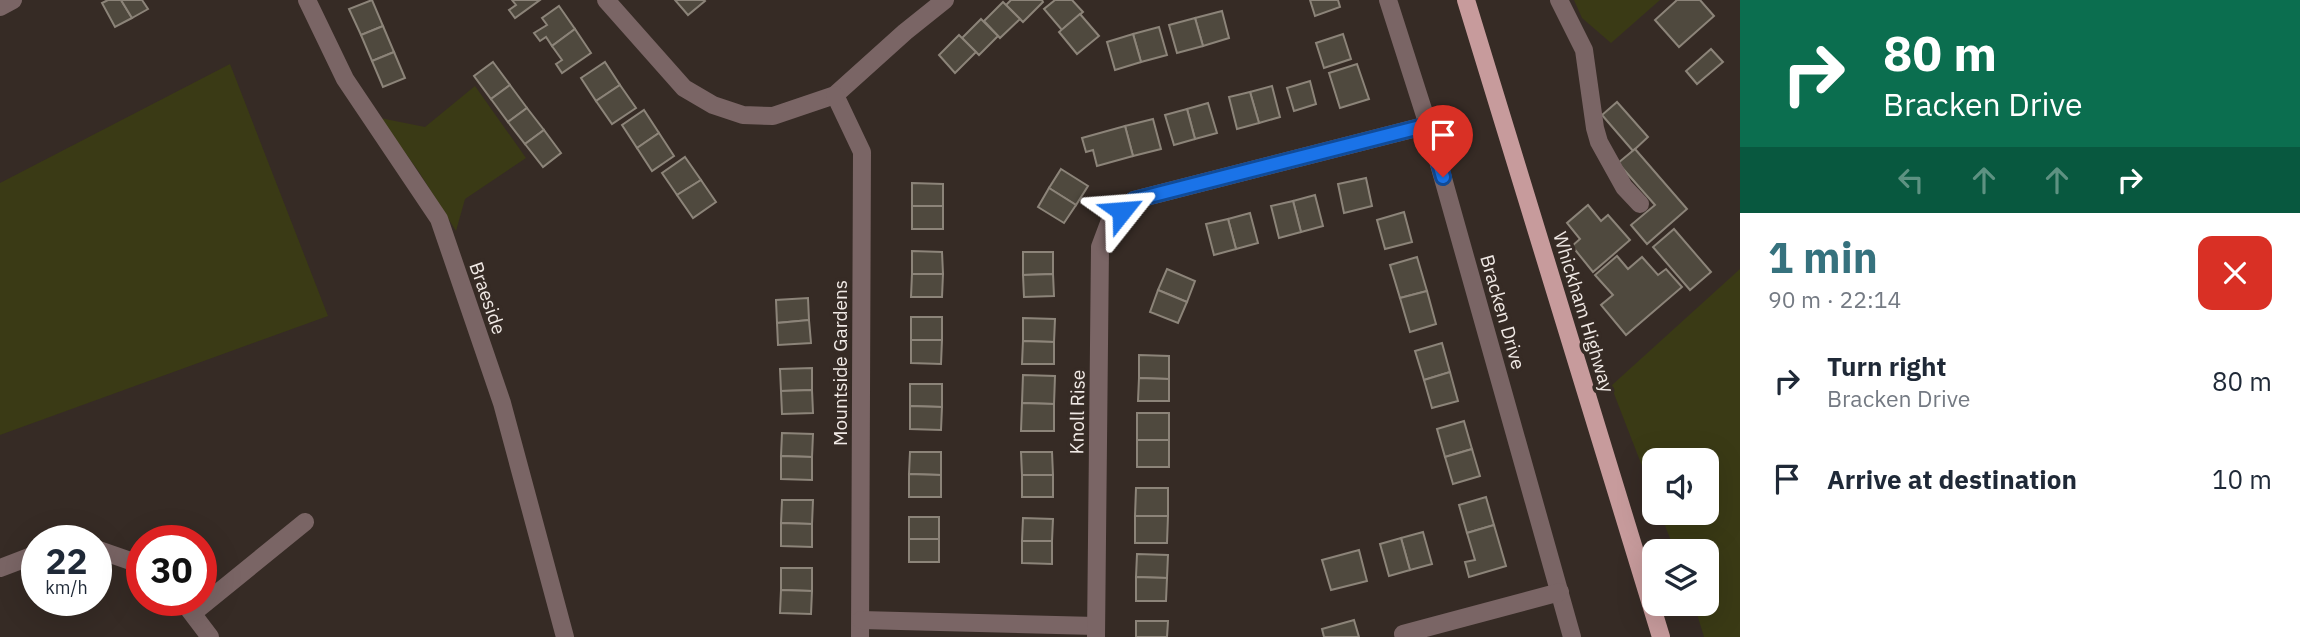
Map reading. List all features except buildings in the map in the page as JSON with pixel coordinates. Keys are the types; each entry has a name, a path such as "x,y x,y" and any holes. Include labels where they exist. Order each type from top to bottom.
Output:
{"main road":[{"name":"Whickham Highway","path":"1466,0 1661,637"}],"street":[{"path":"0,7 13,0"},
{"name":"Braeside","path":"307,0 345,79 439,219 502,403 565,637"},
{"path":"606,0 684,88 713,105 743,115 774,116 835,95 905,32 946,0"},
{"name":"Bracken Drive","path":"1388,0 1428,125 1572,637"},
{"path":"1559,0 1584,50 1599,142 1624,187 1640,204"},
{"name":"Mountside Gardens","path":"835,95 862,152 861,629"},
{"name":"Knoll Rise","path":"1096,631 1100,247 1109,223 1134,200 1428,125"},
{"path":"217,586 305,522"},
{"path":"0,568 21,560"},
{"path":"1403,634 1560,592"},
{"path":"195,616 210,637"},
{"path":"861,629 1096,631"}],"shaded area":[{"path":"1574,0 1660,0 1611,43 1582,18"},
{"path":"230,64 328,316 0,435 0,183"},
{"path":"475,86 526,158 465,199 456,231 419,172 380,118 425,127"},
{"path":"1740,269 1740,637 1704,637 1698,616 1719,616 1719,539 1670,539 1665,525 1719,525 1719,448 1642,448 1642,466 1611,386"}],"route":[{"path":"1122,211 1134,200 1428,125 1443,177"}]}
